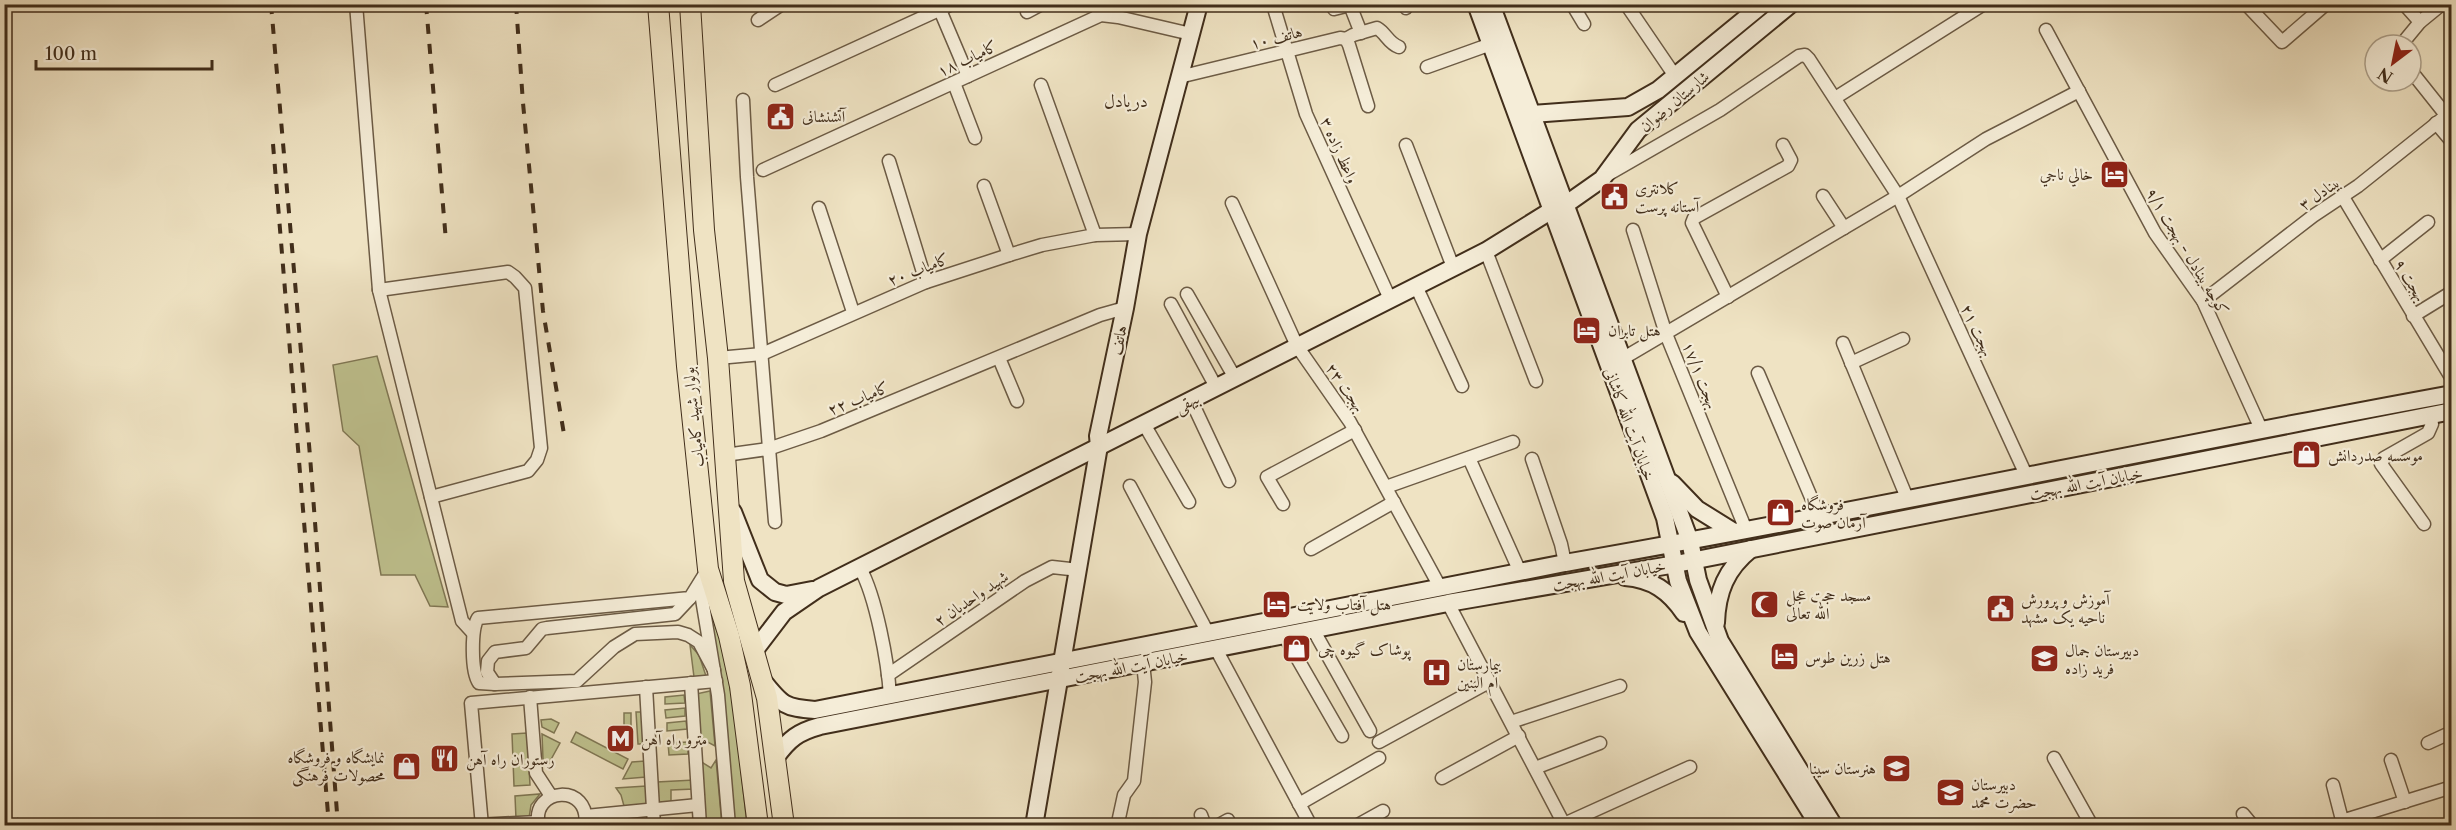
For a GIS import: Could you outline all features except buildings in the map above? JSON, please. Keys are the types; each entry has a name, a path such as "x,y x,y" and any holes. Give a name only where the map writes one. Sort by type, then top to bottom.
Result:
{"main road":[{"name":"بولوار شهید کامیاب","path":"658,4 676,231 708,569 729,636 740,686 758,825"},
{"name":"بولوار شهید کامیاب","path":"690,4 704,230 718,358 734,581 762,680 787,820"},
{"name":"هاتف","path":"1034,825 1100,446 1098,436 1138,234 1199,4"},
{"name":"خیابان آیت الله کاشانی","path":"1476,4 1622,359 1690,541 1698,580 1720,641 1834,825"},
{"name":"خیابان آیت الله کاشانی","path":"1491,4 1532,114 1558,207 1665,518 1678,581 1698,632 1819,825"},
{"name":"شارستان رضوان","path":"1558,207 1602,178 1638,130 1791,4"},
{"name":"شارستان رضوان","path":"1532,114 1628,107 1658,90 1757,6"},
{"name":"بیهقی","path":"819,588 1485,251 1558,207"},
{"path":"676,231 704,230"},
{"name":"خیابان آیت الله بهجت","path":"762,680 777,699 792,708 815,710 1440,587 2027,477 2261,429 2451,394"},
{"name":"خیابان آیت الله بهجت","path":"776,757 785,745 801,732 820,726 1285,637 1448,603 1676,564 2451,411"},
{"path":"1666,478 1697,509 1740,531"},
{"path":"727,497 760,580 775,592 786,594 819,588"},
{"path":"1720,641 1716,624 1717,602 1726,576 1739,559 1751,549"},
{"path":"1600,577 1638,578 1656,584 1670,594 1698,632"},
{"path":"755,650 784,612 819,588"}],"street":[{"path":"356,4 379,290 462,621 473,633"},
{"path":"758,20 782,4"},
{"path":"1027,12 1042,4"},
{"path":"1572,4 1584,24"},
{"path":"1626,4 1674,76"},
{"path":"1835,98 1984,4"},
{"path":"2246,4 2282,42 2326,4"},
{"path":"2404,4 2420,22"},
{"path":"2411,33 2420,22 2442,4"},
{"path":"1334,9 1350,5 1360,33 1377,28 1391,44 1399,47"},
{"path":"775,85 946,7 968,76"},
{"name":"واعظ زاده ۳","path":"1274,8 1306,114 1390,299"},
{"name":"کامیاب ۱۸","path":"764,170 954,83 1097,10 1191,34"},
{"name":"کوچه بینادل - بهجت ۹/۱","path":"2046,30 2156,233 2203,301 2261,429"},
{"name":"هاتف ۱۰","path":"1179,77 1340,38 1346,39 1360,33"},
{"path":"1346,39 1368,106"},
{"path":"1427,67 1491,44"},
{"name":"بهجت ۲۱","path":"1602,178 1720,110 1799,56 1805,56 1898,196 2027,477"},
{"path":"954,83 975,138"},
{"path":"2423,84 2449,113"},
{"path":"1041,85 1095,235"},
{"path":"1622,359 1898,196 1986,139 2079,91"},
{"path":"743,100 747,177 775,522"},
{"name":"بینادل ۳","path":"2203,301 2313,216 2343,197 2449,113"},
{"path":"2436,123 2451,142"},
{"path":"1406,145 1453,267"},
{"path":"1728,297 1692,223 1694,218 1788,166 1791,160 1783,145"},
{"path":"889,161 926,282"},
{"path":"984,186 1009,255"},
{"path":"1823,196 1844,228"},
{"name":"بهجت ۹","path":"2343,197 2451,379"},
{"name":"بهجت ۲۳","path":"1232,203 1297,346 1355,430 1440,587"},
{"path":"819,208 854,312"},
{"path":"2380,260 2428,222"},
{"name":"بهجت ۱۷/۱","path":"1633,230 1666,334 1740,531"},
{"name":"کامیاب ۲۰","path":"718,358 762,354 926,282 1042,245 1095,235 1138,234"},
{"path":"1485,251 1536,381"},
{"path":"379,290 508,272 525,288 541,448 537,460 528,471 431,497"},
{"path":"1416,286 1462,386"},
{"path":"2413,316 2451,292"},
{"path":"1187,294 1235,378"},
{"path":"1171,304 1216,387"},
{"name":"کامیاب ۲۲","path":"724,455 768,449 821,431 1100,315 1125,308"},
{"path":"1851,363 1903,339"},
{"path":"1843,344 1907,498"},
{"path":"999,358 1017,401"},
{"path":"1758,373 1819,516"},
{"path":"1191,400 1229,481"},
{"path":"2424,524 2381,464 2384,458 2428,433 2432,424 2429,414"},
{"path":"1144,424 1189,502"},
{"path":"1283,504 1267,477 1355,430"},
{"path":"1386,487 1513,442"},
{"path":"1468,458 1520,572"},
{"path":"1532,459 1561,544 1565,563"},
{"path":"1130,486 1208,633"},
{"path":"1311,549 1394,502"},
{"name":"شهید واحدیان ۲","path":"888,675 1025,581 1052,567 1079,570"},
{"path":"860,568 868,583 888,675 890,696"},
{"path":"495,684 486,666 495,652 526,648 547,627 675,614 690,598 708,569"},
{"path":"708,569 702,599 715,675 729,825"},
{"path":"690,598 483,616 478,618 473,625 474,674 476,679 483,684 564,684 577,681 624,640 635,634 678,632 699,642 715,675"},
{"path":"1448,603 1564,825 1690,767"},
{"path":"1314,631 1370,730"},
{"path":"1285,637 1342,736"},
{"path":"1216,649 1311,825"},
{"path":"1119,818 1124,795 1134,782 1146,682 1143,663"},
{"path":"698,805 653,809 586,821 584,809 574,798 567,795 551,796 540,807 538,824 480,825 471,703 691,683 715,675"},
{"path":"1379,742 1489,682"},
{"path":"691,683 700,825"},
{"path":"1511,722 1620,686"},
{"path":"646,687 654,825"},
{"path":"530,697 536,773 551,796"},
{"path":"2428,743 2451,732"},
{"path":"1442,778 1519,736"},
{"path":"1535,768 1600,743"},
{"path":"1299,804 1379,758"},
{"path":"2054,758 2092,825"},
{"path":"2391,760 2405,802"},
{"path":"2333,785 2341,816 2345,820 2450,791"},
{"path":"1356,825 1383,811"},
{"path":"2243,814 2253,825"},
{"path":"1217,825 1228,820 1231,825"}],"green space":[{"path":"377,356 448,607 430,606 415,575 381,575 359,446 343,431 333,365"},
{"path":"708,605 723,648 735,715 747,825 735,825"},
{"path":"690,645 699,655 706,676 694,677"},
{"path":"710,691 715,746 698,737 696,694"},
{"path":"684,695 685,703 665,704 665,697"},
{"path":"685,708 685,716 666,718 665,710"},
{"path":"636,712 643,712 644,744 638,744"},
{"path":"624,713 631,713 631,741 624,737"},
{"path":"551,719 559,723 554,733 542,727 541,720"},
{"path":"686,721 687,729 667,731 667,723"},
{"path":"576,732 628,759 623,769 571,742"},
{"path":"527,733 530,785 514,786 512,734"},
{"path":"542,734 560,743 549,763 543,759"},
{"path":"688,742 688,754 669,755 668,743"},
{"path":"716,760 722,825 704,825 700,761 711,768"},
{"path":"645,761 646,777 623,779 632,762"},
{"path":"694,780 694,789 671,790 671,803 658,804 657,782"},
{"path":"646,786 648,805 624,806 616,788"},
{"path":"540,794 531,805 529,818 516,819 515,796"}],"railway":[{"path":"271,4 310,456 338,826"},
{"path":"426,4 446,241"},
{"path":"516,4 543,311 564,434"},
{"path":"273,144 329,826"},
{"path":"4,803 22,826"}],"place":[{"name":"آتشنشانی","path":"781,116"},
{"name":"خالي ناجي","path":"2114,174"},
{"name":"کلانتری آستانه پرست","path":"1614,197"},
{"name":"هتل تابران","path":"1587,330"},
{"name":"موسسه صدردانش","path":"2307,455"},
{"name":"فروشگاه آرمان صوت","path":"1780,513"},
{"name":"هتل آفتاب ولایت","path":"1276,604"},
{"name":"مسجد حجت عجل الله تعالی","path":"1765,604"},
{"name":"آموزش و پرورش ناحیه یک مشهد","path":"2000,608"},
{"name":"پوشاک گیوه چی","path":"1297,649"},
{"name":"هتل زرین طوس","path":"1784,657"},
{"name":"دبیرستان جمال فرید زاده","path":"2044,659"},
{"name":"بیمارستان ام البنین","path":"1436,673"},
{"name":"مترو راه آهن","path":"620,739"},
{"name":"رستوران راه آهن","path":"445,759"},
{"name":"نمایشگاه و فروشگاه محصولات فرهنگی","path":"406,766"},
{"name":"هنرستان سینا","path":"1897,768"},
{"name":"دبیرستان حضرت محمد","path":"1950,793"}],"district":[{"name":"دریادل","path":"1126,101"}]}
